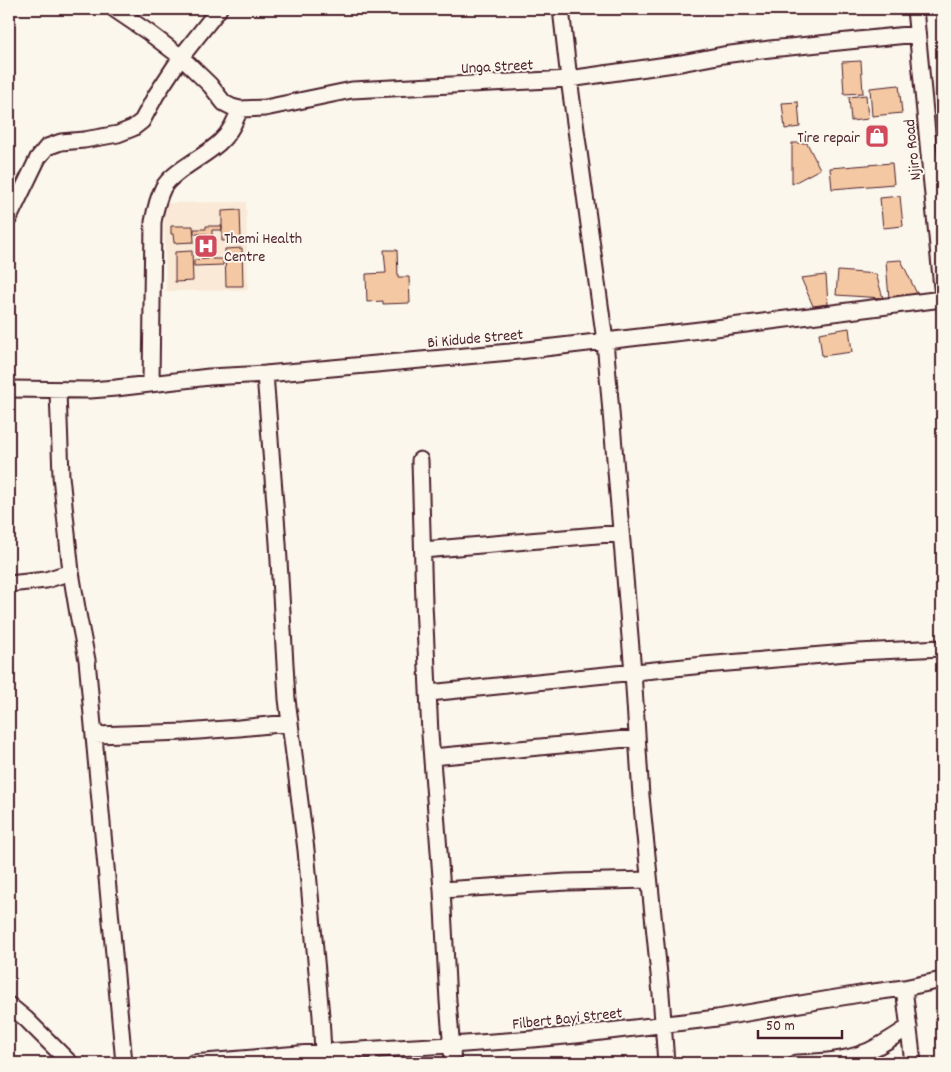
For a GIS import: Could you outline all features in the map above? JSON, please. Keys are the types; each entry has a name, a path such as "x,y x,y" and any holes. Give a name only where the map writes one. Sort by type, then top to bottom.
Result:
{"street":[{"path":"114,9 180,57 210,85 224,103 240,109 231,129 220,142 174,176 164,187 156,207 153,222 151,384"},
{"path":"9,218 38,158 47,147 61,142 118,134 133,128 142,121 180,57 219,9"},
{"path":"561,9 605,341 633,672 641,796 664,1024 666,1063"},
{"name":"Njiro Road","path":"915,9 942,288"},
{"name":"Unga Street","path":"240,109 265,108 352,90 569,79 770,48 918,34"},
{"name":"Bi Kidude Street","path":"9,389 90,390 209,377 265,374 510,352 942,299"},
{"path":"265,374 289,723 306,850 323,1052"},
{"path":"58,390 61,476 71,572 87,660 124,1063"},
{"path":"420,460 428,693 453,1063"},
{"path":"423,550 621,533"},
{"path":"9,584 46,580 71,572"},
{"path":"428,693 858,652 942,648"},
{"path":"94,735 185,732 289,723"},
{"path":"432,757 637,738"},
{"path":"442,890 567,882 649,880"},
{"name":"Filbert Bayi Street","path":"193,1063 323,1052 533,1040 717,1018 904,988 942,980"},
{"path":"904,988 913,1063"},
{"path":"9,1005 26,1019 70,1063"},
{"path":"796,1063 823,1061 865,1052 888,1041 910,1027"}],"shaded area":[{"name":"Themi Health Centre","path":"246,202 248,290 166,291 164,203"}],"building":[{"path":"861,61 863,93 844,94 842,62"},
{"path":"899,85 902,113 872,116 870,88"},
{"path":"866,95 868,119 851,121 849,97"},
{"path":"798,102 800,127 785,129 782,103"},
{"path":"792,143 807,143 820,169 792,184"},
{"path":"892,163 894,184 832,189 830,168"},
{"path":"900,196 903,226 883,228 880,198"},
{"path":"240,210 241,240 222,241 222,211"},
{"path":"171,226 193,226 194,242 174,243"},
{"path":"206,226 222,226 222,230 212,230 212,259 223,259 223,265 194,266 194,260 207,259 207,234 194,234 194,229 206,229"},
{"path":"242,248 243,286 226,286 225,249"},
{"path":"384,250 397,250 398,277 409,277 410,303 383,304 383,301 367,302 366,274 386,273"},
{"path":"192,251 193,281 175,282 175,252"},
{"path":"901,260 918,296 889,299 886,261"},
{"path":"838,271 876,274 883,298 836,295"},
{"path":"826,275 828,304 813,306 801,278"},
{"path":"849,328 852,352 822,356 819,333"}],"place":[{"name":"Tire repair","path":"877,136"},
{"name":"Themi Health Centre","path":"206,246"}]}
